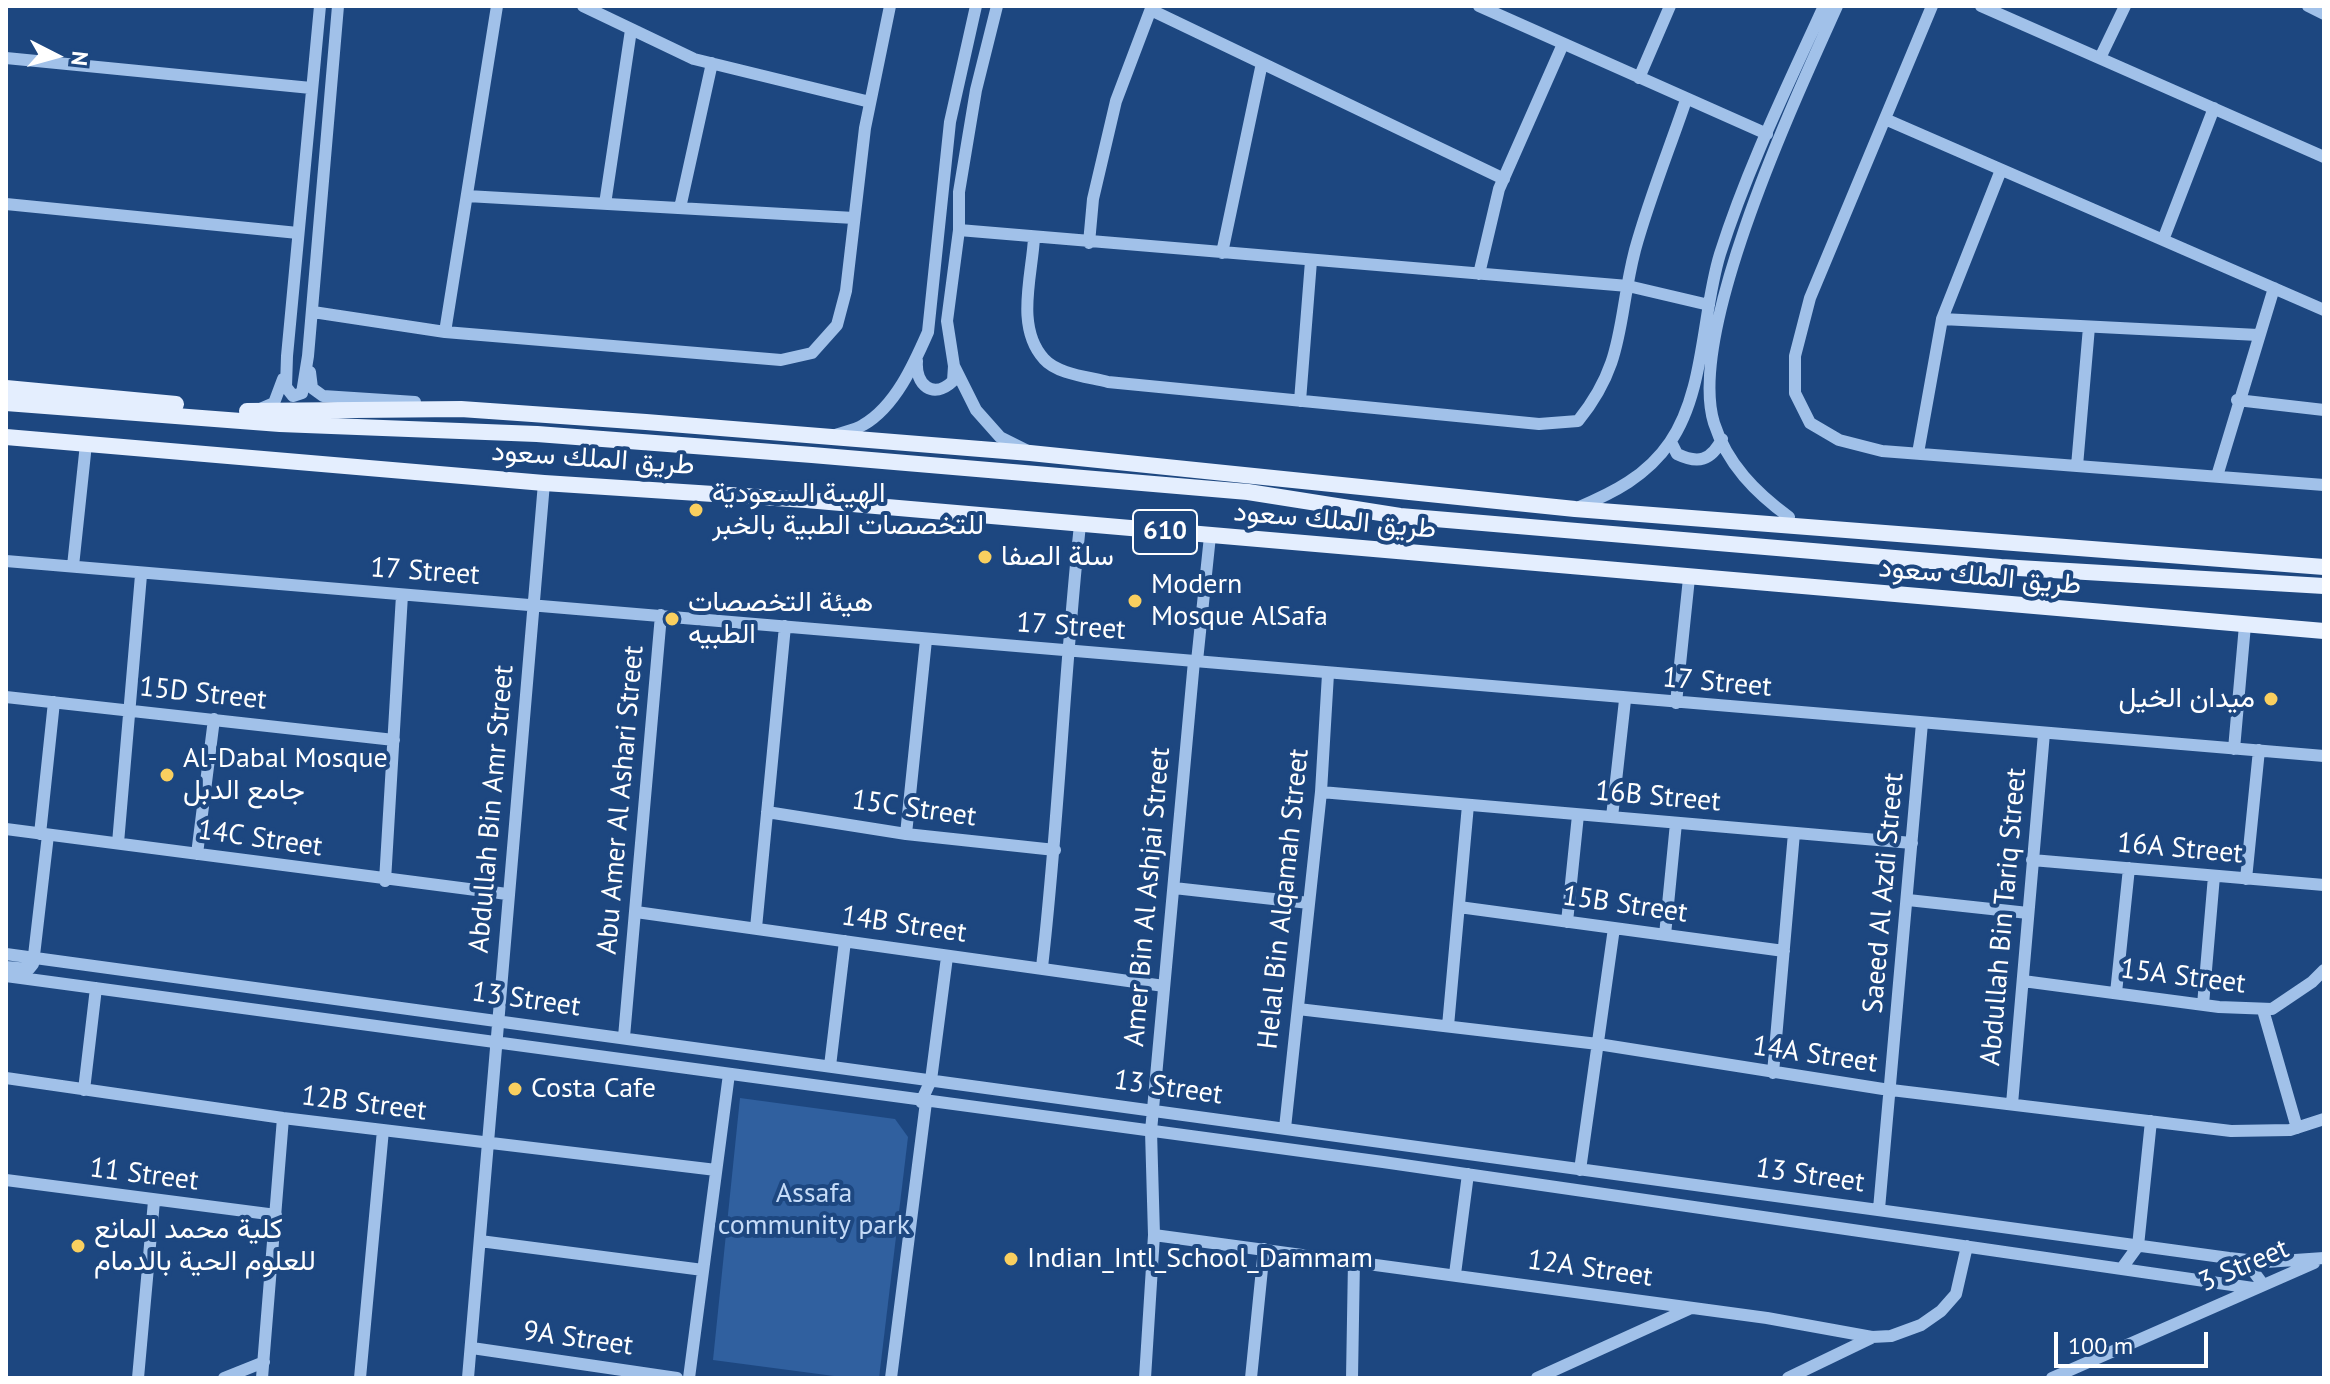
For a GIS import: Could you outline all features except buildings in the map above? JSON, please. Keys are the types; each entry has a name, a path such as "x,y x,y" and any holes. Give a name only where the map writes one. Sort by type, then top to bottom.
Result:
{"main road":[{"path":"6,388 252,411 461,409 831,437 1030,453 1575,509 2324,567"},
{"path":"6,401 151,407 159,403"},
{"name":"طريق الملك سعود","path":"6,401 280,424 537,434 827,456 1248,492 1432,519 2001,567 2324,586"},
{"name":"طريق الملك سعود","path":"6,437 544,483 806,500 2324,631"}],"street":[{"path":"320,6 287,356 286,387 293,396 302,393 308,356 339,8"},
{"path":"445,332 497,6"},
{"path":"583,6 631,30 712,63 870,102"},
{"path":"313,312 445,332 781,360 812,353 837,325 846,291 870,102 890,6"},
{"path":"831,437 864,425 890,401 917,358 928,332 950,122 976,6"},
{"path":"917,358 916,376 923,387 935,391 945,389 953,381 954,366 947,321 959,230 959,192 974,105 997,6"},
{"path":"1479,6 1767,134"},
{"path":"1639,78 1670,6"},
{"path":"1575,509 1642,474 1671,442 1686,408 1720,256 1767,134 1824,6"},
{"path":"1789,517 1753,491 1722,439 1714,422 1710,369 1740,238 1837,6"},
{"path":"1932,6 1810,298 1795,356 1795,393 1810,423 1839,440 1882,451 2324,485"},
{"path":"1981,6 2324,157"},
{"path":"2100,58 2125,6"},
{"path":"2308,6 2324,14"},
{"path":"1089,243 1093,199 1116,101 1151,8 1504,179"},
{"path":"605,204 631,30"},
{"path":"1479,274 1504,179 1563,44"},
{"path":"6,58 311,88"},
{"path":"680,208 712,63"},
{"path":"1222,253 1262,63"},
{"path":"1034,238 1026,313 1034,341 1045,361 1108,382 1539,424 1578,421 1595,400 1612,368 1628,286 1652,195 1686,100"},
{"path":"2163,240 2214,108"},
{"path":"1885,119 2324,310"},
{"path":"1918,453 1942,319 2001,170"},
{"path":"467,196 854,218"},
{"path":"6,204 298,233"},
{"path":"959,230 1628,286 1709,305"},
{"path":"1300,401 1311,261"},
{"path":"2217,476 2237,400 2274,288"},
{"path":"1942,319 2258,335"},
{"path":"2077,466 2089,327"},
{"path":"252,411 274,403 281,392 287,356"},
{"path":"308,356 312,388 323,396 461,409"},
{"path":"954,366 976,410 1000,437 1030,453"},
{"path":"2237,400 2324,410"},
{"path":"1671,442 1677,454 1691,461 1712,456 1722,439"},
{"path":"73,566 86,444"},
{"name":"Abdullah Bin Amr Street","path":"468,1378 544,483"},
{"path":"1042,967 1055,850 1066,651 1080,525"},
{"name":"Amer Bin Al Ashjai Street","path":"1145,1378 1154,1235 1152,1110 1210,536"},
{"name":"17 Street","path":"6,561 141,575 536,604 1625,700 2324,756"},
{"path":"118,843 141,575"},
{"path":"1676,703 1689,578"},
{"path":"385,881 402,595"},
{"name":"Abu Amer Al Ashari Street","path":"624,1037 661,615"},
{"path":"2234,749 2245,625"},
{"path":"756,928 785,626"},
{"path":"906,834 926,640"},
{"name":"Helal Bin Alqamah Street","path":"1285,1128 1321,792 1328,674"},
{"name":"15D Street","path":"6,697 394,740"},
{"path":"1612,817 1625,700"},
{"path":"6,967 29,969 33,958 54,702"},
{"path":"197,854 214,719"},
{"name":"Saeed Al Azdi Street","path":"1879,1209 1892,1090 1922,723"},
{"name":"Abdullah Bin Tariq Street","path":"2012,1104 2044,733"},
{"path":"2246,879 2259,750"},
{"name":"16B Street","path":"1321,792 1912,843"},
{"path":"1448,1026 1468,805"},
{"name":"15C Street","path":"767,812 906,834 1055,850"},
{"path":"1567,922 1578,815"},
{"path":"1665,935 1676,823"},
{"name":"14C Street","path":"6,829 385,881 507,894"},
{"path":"1773,1073 1794,833"},
{"name":"16A Street","path":"2032,860 2324,885"},
{"path":"2116,993 2129,868"},
{"path":"2203,1005 2214,876"},
{"path":"1174,888 1309,903"},
{"path":"1908,900 2028,913"},
{"name":"15B Street","path":"1459,907 1784,951"},
{"name":"14B Street","path":"636,912 1164,986"},
{"path":"1580,1170 1614,928"},
{"path":"830,1066 845,941"},
{"name":"13 Street","path":"6,954 2138,1246 2245,1260 2324,1258"},
{"path":"891,1378 923,1102 931,1080 947,957"},
{"name":"15A Street","path":"2023,981 2263,1010 2272,1009 2290,999 2324,970"},
{"name":"13 Street","path":"6,976 1468,1174 2258,1286"},
{"path":"84,1090 96,988"},
{"name":"14A Street","path":"1298,1009 1598,1044 1892,1090 2151,1121 2264,1133 2297,1128 2324,1119"},
{"path":"2263,1010 2297,1128"},
{"path":"689,1378 729,1074"},
{"name":"12B Street","path":"6,1078 283,1118 716,1170"},
{"path":"262,1378 283,1118"},
{"path":"2122,1268 2138,1246 2151,1121"},
{"path":"360,1378 383,1130"},
{"path":"1455,1274 1468,1174"},
{"name":"11 Street","path":"6,1180 276,1215"},
{"path":"138,1378 154,1201"},
{"name":"12A Street","path":"1154,1235 1692,1307 1872,1337 1891,1336 1921,1325 1941,1311 1956,1294 1967,1246"},
{"path":"480,1241 703,1270"},
{"path":"1251,1378 1264,1249"},
{"name":"3 Street","path":"2052,1378 2324,1258"},
{"path":"1352,1378 1354,1260"},
{"path":"2245,1260 2258,1286"},
{"path":"1537,1378 1692,1307"},
{"path":"1788,1378 1872,1337"},
{"name":"9A Street","path":"472,1348 677,1378"},
{"path":"224,1378 264,1362"},
{"path":"575,1378 576,1362"}],"green space":[{"name":"Assafa community park","path":"740,1098 895,1119 908,1137 879,1378 849,1378 713,1360"}],"place":[{"name":"الهيىة السعودية للتخصصات الطبية بالخبر","path":"696,510"},
{"name":"سلة الصفا","path":"985,557"},
{"name":"Modern Mosque AlSafa","path":"1135,601"},
{"name":"هيئة التخصصات الطبيه","path":"672,619"},
{"name":"ميدان الخيل","path":"2271,699"},
{"name":"Al-Dabal Mosque جامع الدبل","path":"167,775"},
{"name":"Costa Cafe","path":"515,1089"},
{"name":"كلية محمد المانع للعلوم الحية بالدمام","path":"78,1246"},
{"name":"Indian_Intl_School_Dammam","path":"1011,1259"}]}
